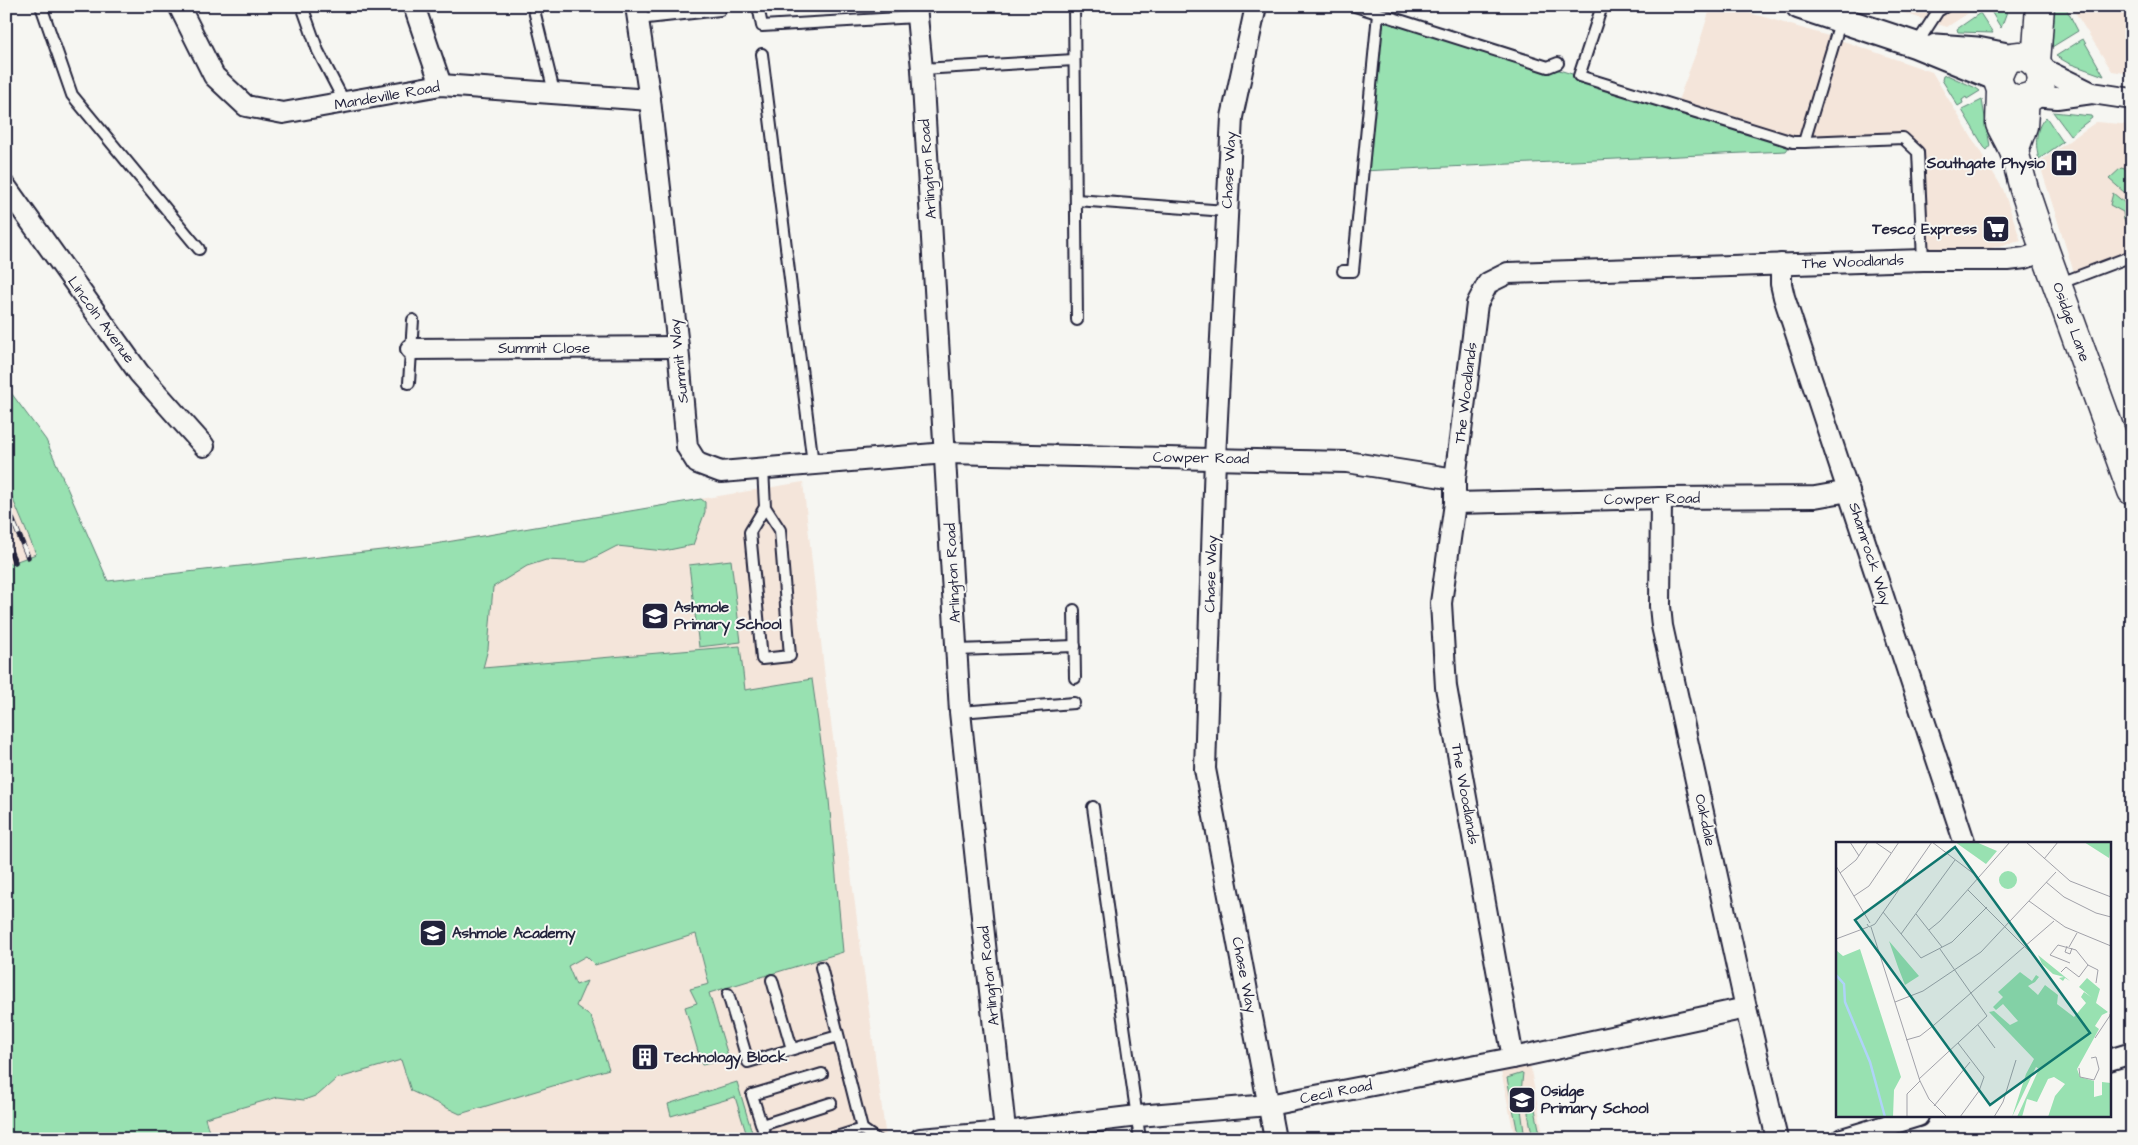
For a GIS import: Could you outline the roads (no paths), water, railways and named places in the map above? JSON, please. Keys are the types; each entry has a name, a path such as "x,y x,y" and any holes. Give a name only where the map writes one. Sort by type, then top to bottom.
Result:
{"main road":[{"path":"2020,76 2018,35 2029,6"},
{"path":"2020,76 2040,6"},
{"name":"Osidge Lane","path":"2020,76 2023,126 2014,152 2024,189 2045,251 2132,491"}],"street":[{"name":"Mandeville Road","path":"179,6 214,76 246,106 283,114 346,104 441,85 650,100"},
{"path":"414,6 441,85"},
{"name":"Chase Way","path":"1256,6 1232,117 1215,458 1205,770 1275,1139"},
{"path":"1800,6 1843,13 1916,45 2020,76 2092,93 2132,99"},
{"name":"Summit Way","path":"637,12 650,100 678,347 687,447 697,463 721,472 946,453"},
{"name":"Arlington Road","path":"916,12 922,68 958,650 960,712 1006,1135"},
{"path":"2020,76 2058,98 2092,93"},
{"name":"Lincoln Avenue","path":"6,187 139,373 204,446"},
{"name":"The Woodlands","path":"1513,1058 1446,687 1441,603 1455,503 1455,479 1477,304 1488,283 1508,273 1923,260 2008,260 2025,258 2045,251"},
{"name":"Shamrock Way","path":"1781,264 1781,284 1784,297 1964,842"},
{"name":"Summit Close","path":"411,349 678,347"},
{"name":"Cowper Road","path":"946,453 1347,462 1455,479"},
{"name":"Cowper Road","path":"1455,503 1661,498 1815,497 1849,491"},
{"name":"Oakdale","path":"1661,498 1660,606 1662,626 1746,1008 1777,1139"},
{"name":"Cecil Road","path":"920,1139 1006,1135 1138,1116 1269,1105 1513,1058 1746,1008"},
{"path":"2110,1060 2132,1054"},
{"path":"1842,1139 1911,1118"}],"lane":[{"path":"41,6 72,95 199,249"},
{"path":"302,6 318,51 346,104"},
{"path":"533,6 554,92"},
{"path":"758,6 762,26 916,12"},
{"path":"1074,6 1077,320"},
{"path":"1355,6 1548,66 1558,63"},
{"path":"1602,6 1579,76 1793,142 1903,138 1918,152 1923,260"},
{"path":"1916,45 1938,11 1946,6"},
{"path":"637,12 720,10"},
{"path":"1804,142 1843,13"},
{"path":"1343,271 1353,271 1378,14"},
{"path":"762,54 813,464"},
{"path":"922,68 1074,60"},
{"path":"1076,200 1226,211"},
{"path":"2058,284 2132,256"},
{"path":"409,383 413,320"},
{"path":"762,468 765,507 780,530 790,656 762,659 750,532 765,507"},
{"path":"1074,610 1075,678"},
{"path":"958,650 1075,646"},
{"path":"960,712 1074,704"},
{"path":"1092,807 1140,1139"},
{"path":"821,967 862,1129 872,1138"},
{"path":"772,980 792,1050"},
{"path":"728,994 748,1062 838,1036"},
{"path":"766,1139 752,1095 822,1074"},
{"path":"762,1125 831,1104"},
{"path":"830,1139 862,1129"}],"railway":[{"path":"6,504 28,557"},
{"path":"6,542 15,562"}],"place":[{"name":"Southgate Physio","path":"2064,163"},
{"name":"Tesco Express","path":"1996,229"},
{"name":"Ashmole Primary School","path":"655,616"},
{"name":"Ashmole Academy","path":"433,933"},
{"name":"Technology Block","path":"645,1057"},
{"name":"Osidge Primary School","path":"1522,1100"}]}
